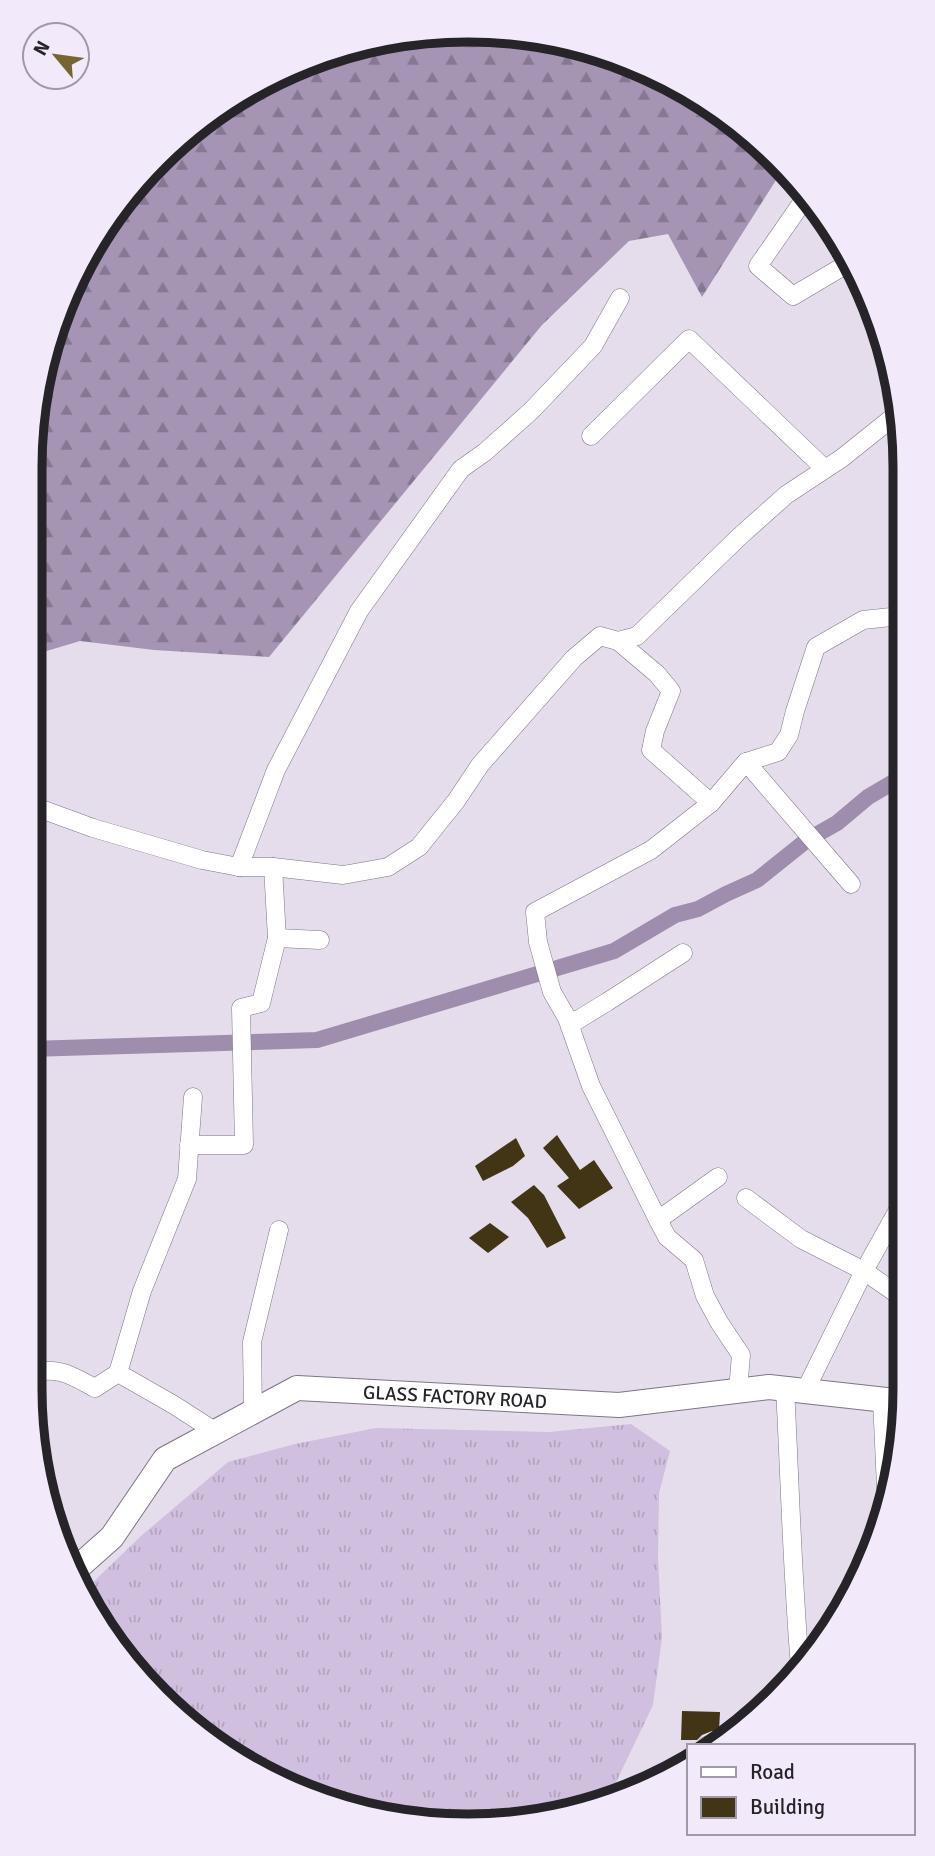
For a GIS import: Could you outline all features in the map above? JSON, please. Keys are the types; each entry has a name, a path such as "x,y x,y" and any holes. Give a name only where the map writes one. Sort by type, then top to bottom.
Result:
{"main road":[{"name":"GLASS FACTORY ROAD","path":"81,1565 112,1537 165,1459 297,1388 619,1405 769,1387 893,1401"}],"street":[{"path":"801,204 758,266 793,296 842,267"},
{"path":"239,867 276,770 359,611 461,469 485,452 531,411 593,346 620,298"},
{"path":"591,436 689,339 825,469"},
{"path":"618,642 637,636 776,503 842,458 890,420"},
{"path":"738,1390 741,1355 705,1296 694,1260 667,1237 591,1086 568,1018 552,992 538,942 535,912 651,850 711,803 746,762 778,752 789,735 816,648 863,620 893,615"},
{"path":"42,809 93,828 202,860 239,867 273,867 343,875 388,867 419,847 456,801 480,765 574,658 600,636 618,642 657,674 671,691 655,731 651,750 711,803"},
{"path":"746,762 851,884"},
{"path":"190,1145 244,1145 241,1008 261,1003 277,939 273,867"},
{"path":"277,939 320,940"},
{"path":"568,1018 576,1021 683,953"},
{"path":"42,1370 66,1373 95,1388 118,1373 142,1291 187,1179 193,1097"},
{"path":"658,1220 718,1177"},
{"path":"746,1198 801,1239 864,1271 893,1291"},
{"path":"799,1655 793,1587 795,1390 893,1219"},
{"path":"253,1411 252,1342 279,1230"},
{"path":"118,1373 216,1432"}],"green space":[{"path":"440,43 523,46 578,56 656,86 727,130 778,177 702,297 668,234 629,241 542,325 269,657 154,650 80,641 42,652 43,440 56,357 86,279 130,208 187,148 231,114 305,74 357,56"},
{"path":"631,1424 670,1451 659,1493 658,1558 662,1638 653,1705 613,1788 578,1800 495,1813 440,1813 357,1800 305,1782 231,1742 187,1708 130,1648 90,1585 141,1536 228,1462 295,1444 376,1428 549,1432"}],"building":[{"path":"557,1135 580,1170 594,1160 613,1188 579,1209 557,1186 569,1178 543,1148"},
{"path":"516,1138 525,1156 513,1166 483,1181 475,1166"},
{"path":"534,1185 544,1195 566,1238 547,1248 528,1218 511,1202"},
{"path":"490,1223 509,1237 488,1253 469,1238"},
{"path":"682,1711 720,1712 719,1731 702,1735 697,1740 681,1740"}],"waterway":[{"path":"42,1049 317,1040 614,951 675,915 698,909 757,880 807,840 837,823 868,797 893,782"}]}
